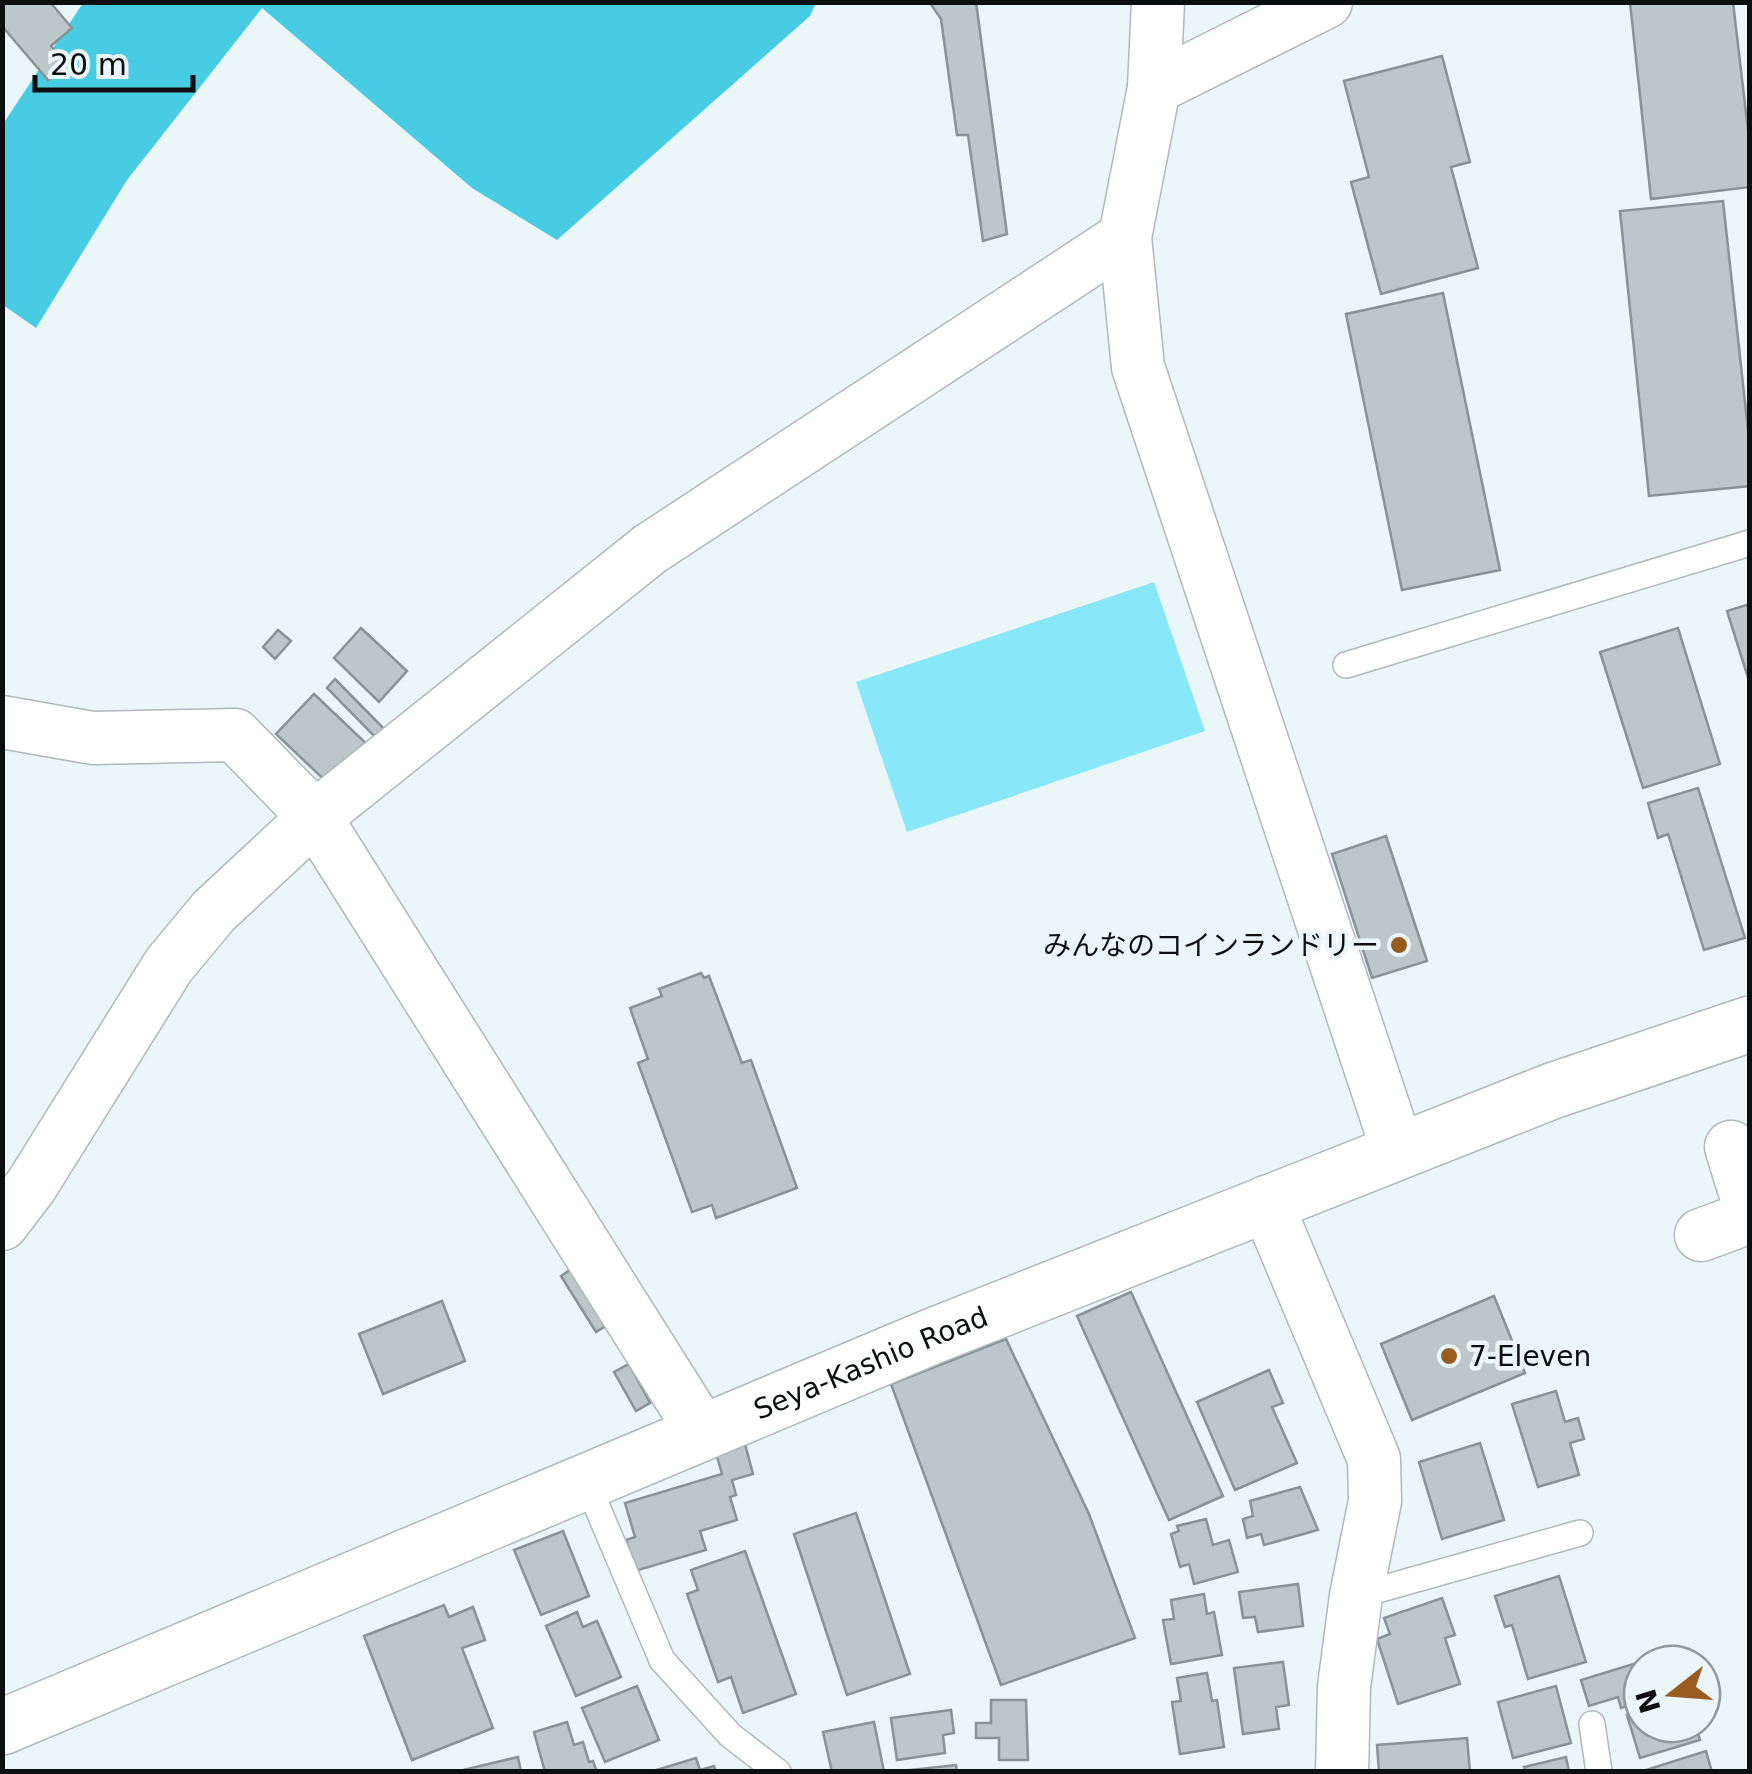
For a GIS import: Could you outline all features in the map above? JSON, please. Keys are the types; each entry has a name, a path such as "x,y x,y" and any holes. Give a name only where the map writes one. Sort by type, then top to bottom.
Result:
{"main road":[{"name":"Seya-Kashio Road","path":"2,1727 932,1336 1552,1091 1750,1024"}],"street":[{"path":"1158,2 1154,88 1124,237 1138,367 1398,1152"},
{"path":"1154,88 1326,2"},
{"path":"2,1224 32,1186 169,966 214,911 315,817 650,550 1124,237"},
{"path":"2,722 93,738 235,735 315,817 704,1433"},
{"path":"1731,1146 1750,1208"},
{"path":"1266,1202 1374,1459 1374,1501 1344,1687 1342,1772"},
{"path":"1701,1235 1750,1217"}],"lane":[{"path":"1346,665 1750,542"},
{"path":"588,1482 662,1660 730,1736 778,1772"},
{"path":"1356,1596 1580,1533"},
{"path":"1592,1724 1599,1772"}],"shaded area":[{"path":"83,3 816,3 810,16 557,240 472,188 262,8 127,180 36,328 3,305 3,124"},
{"path":"1154,582 1205,731 907,832 856,682"}],"building":[{"path":"2,2 50,2 72,28 51,46 67,65 48,80 2,26"},
{"path":"976,2 1007,234 983,241 968,135 957,135 941,19 930,3"},
{"path":"1630,2 1733,2 1750,147 1750,187 1651,199"},
{"path":"1442,56 1470,162 1451,167 1478,268 1381,294 1351,182 1369,177 1344,81"},
{"path":"1723,201 1750,448 1750,486 1649,496 1620,211"},
{"path":"1443,293 1500,570 1402,590 1346,314"},
{"path":"1750,604 1750,684 1727,611"},
{"path":"361,628 407,671 379,702 334,658"},
{"path":"1678,628 1720,764 1643,788 1600,652"},
{"path":"278,630 291,641 275,659 263,647"},
{"path":"335,679 394,739 385,747 327,688"},
{"path":"314,694 372,749 334,789 276,734"},
{"path":"1698,788 1745,938 1704,950 1668,834 1658,838 1648,803"},
{"path":"1386,836 1427,961 1372,978 1332,854"},
{"path":"701,973 704,978 709,976 742,1063 751,1060 797,1188 716,1218 712,1205 692,1212 638,1063 648,1059 630,1008 662,996 659,989"},
{"path":"576,1266 612,1322 596,1332 561,1276"},
{"path":"1131,1292 1223,1496 1169,1520 1077,1316"},
{"path":"1494,1296 1525,1373 1412,1420 1381,1344"},
{"path":"442,1301 465,1361 383,1394 359,1334"},
{"path":"1006,1339 1089,1514 1135,1638 1001,1685 891,1384"},
{"path":"629,1364 650,1403 636,1411 614,1372"},
{"path":"1269,1370 1283,1403 1272,1407 1297,1463 1235,1490 1197,1402"},
{"path":"1556,1391 1565,1422 1578,1418 1584,1439 1570,1443 1579,1475 1538,1487 1512,1404"},
{"path":"1480,1443 1504,1520 1442,1539 1419,1462"},
{"path":"745,1444 753,1474 732,1480 736,1495 730,1497 737,1520 700,1531 706,1550 635,1571 626,1540 635,1537 625,1503 722,1474 716,1453"},
{"path":"1300,1487 1318,1530 1264,1545 1261,1534 1247,1538 1243,1519 1253,1516 1250,1501"},
{"path":"856,1513 910,1674 847,1695 794,1534"},
{"path":"1206,1519 1213,1545 1229,1540 1238,1572 1194,1584 1189,1564 1180,1567 1171,1534 1179,1531 1177,1526"},
{"path":"563,1531 589,1596 541,1615 514,1550"},
{"path":"745,1551 796,1694 743,1713 731,1677 718,1682 687,1594 698,1590 691,1570"},
{"path":"1559,1576 1586,1662 1528,1679 1512,1625 1505,1627 1495,1596"},
{"path":"1298,1584 1303,1626 1258,1632 1255,1617 1243,1618 1239,1592"},
{"path":"1204,1594 1207,1614 1214,1612 1222,1655 1171,1664 1163,1620 1174,1619 1171,1600"},
{"path":"1442,1598 1455,1635 1445,1638 1460,1684 1398,1704 1377,1639 1390,1634 1384,1618"},
{"path":"444,1605 449,1617 473,1607 485,1640 462,1648 493,1728 412,1760 364,1636"},
{"path":"577,1612 583,1627 597,1621 621,1677 576,1696 546,1626"},
{"path":"1283,1662 1289,1705 1276,1707 1279,1729 1243,1734 1234,1668"},
{"path":"1622,1667 1622,1708 1618,1697 1589,1706 1581,1680"},
{"path":"1207,1673 1212,1701 1217,1700 1224,1747 1180,1754 1172,1702 1181,1701 1177,1678"},
{"path":"637,1686 659,1740 605,1762 582,1708"},
{"path":"1556,1686 1571,1743 1513,1758 1498,1702"},
{"path":"991,1700 1026,1700 1028,1760 999,1760 999,1738 976,1738 976,1723 991,1723"},
{"path":"951,1710 954,1733 943,1735 945,1753 897,1760 891,1718"},
{"path":"567,1722 574,1745 583,1742 589,1762 593,1761 597,1772 545,1772 534,1732"},
{"path":"874,1722 884,1772 832,1772 823,1732"},
{"path":"1467,1738 1470,1772 1379,1772 1377,1745"},
{"path":"1636,1744 1687,1744 1640,1758"},
{"path":"1706,1751 1712,1772 1646,1770"},
{"path":"518,1757 521,1772 459,1772 459,1771"},
{"path":"1566,1757 1569,1772 1526,1772 1524,1767"},
{"path":"696,1758 700,1770 714,1766 716,1772 650,1772"},
{"path":"956,1765 957,1772 900,1772 900,1771"}],"place":[{"name":"みんなのコインランドリー","path":"1399,945"},
{"name":"7-Eleven","path":"1449,1356"}]}
